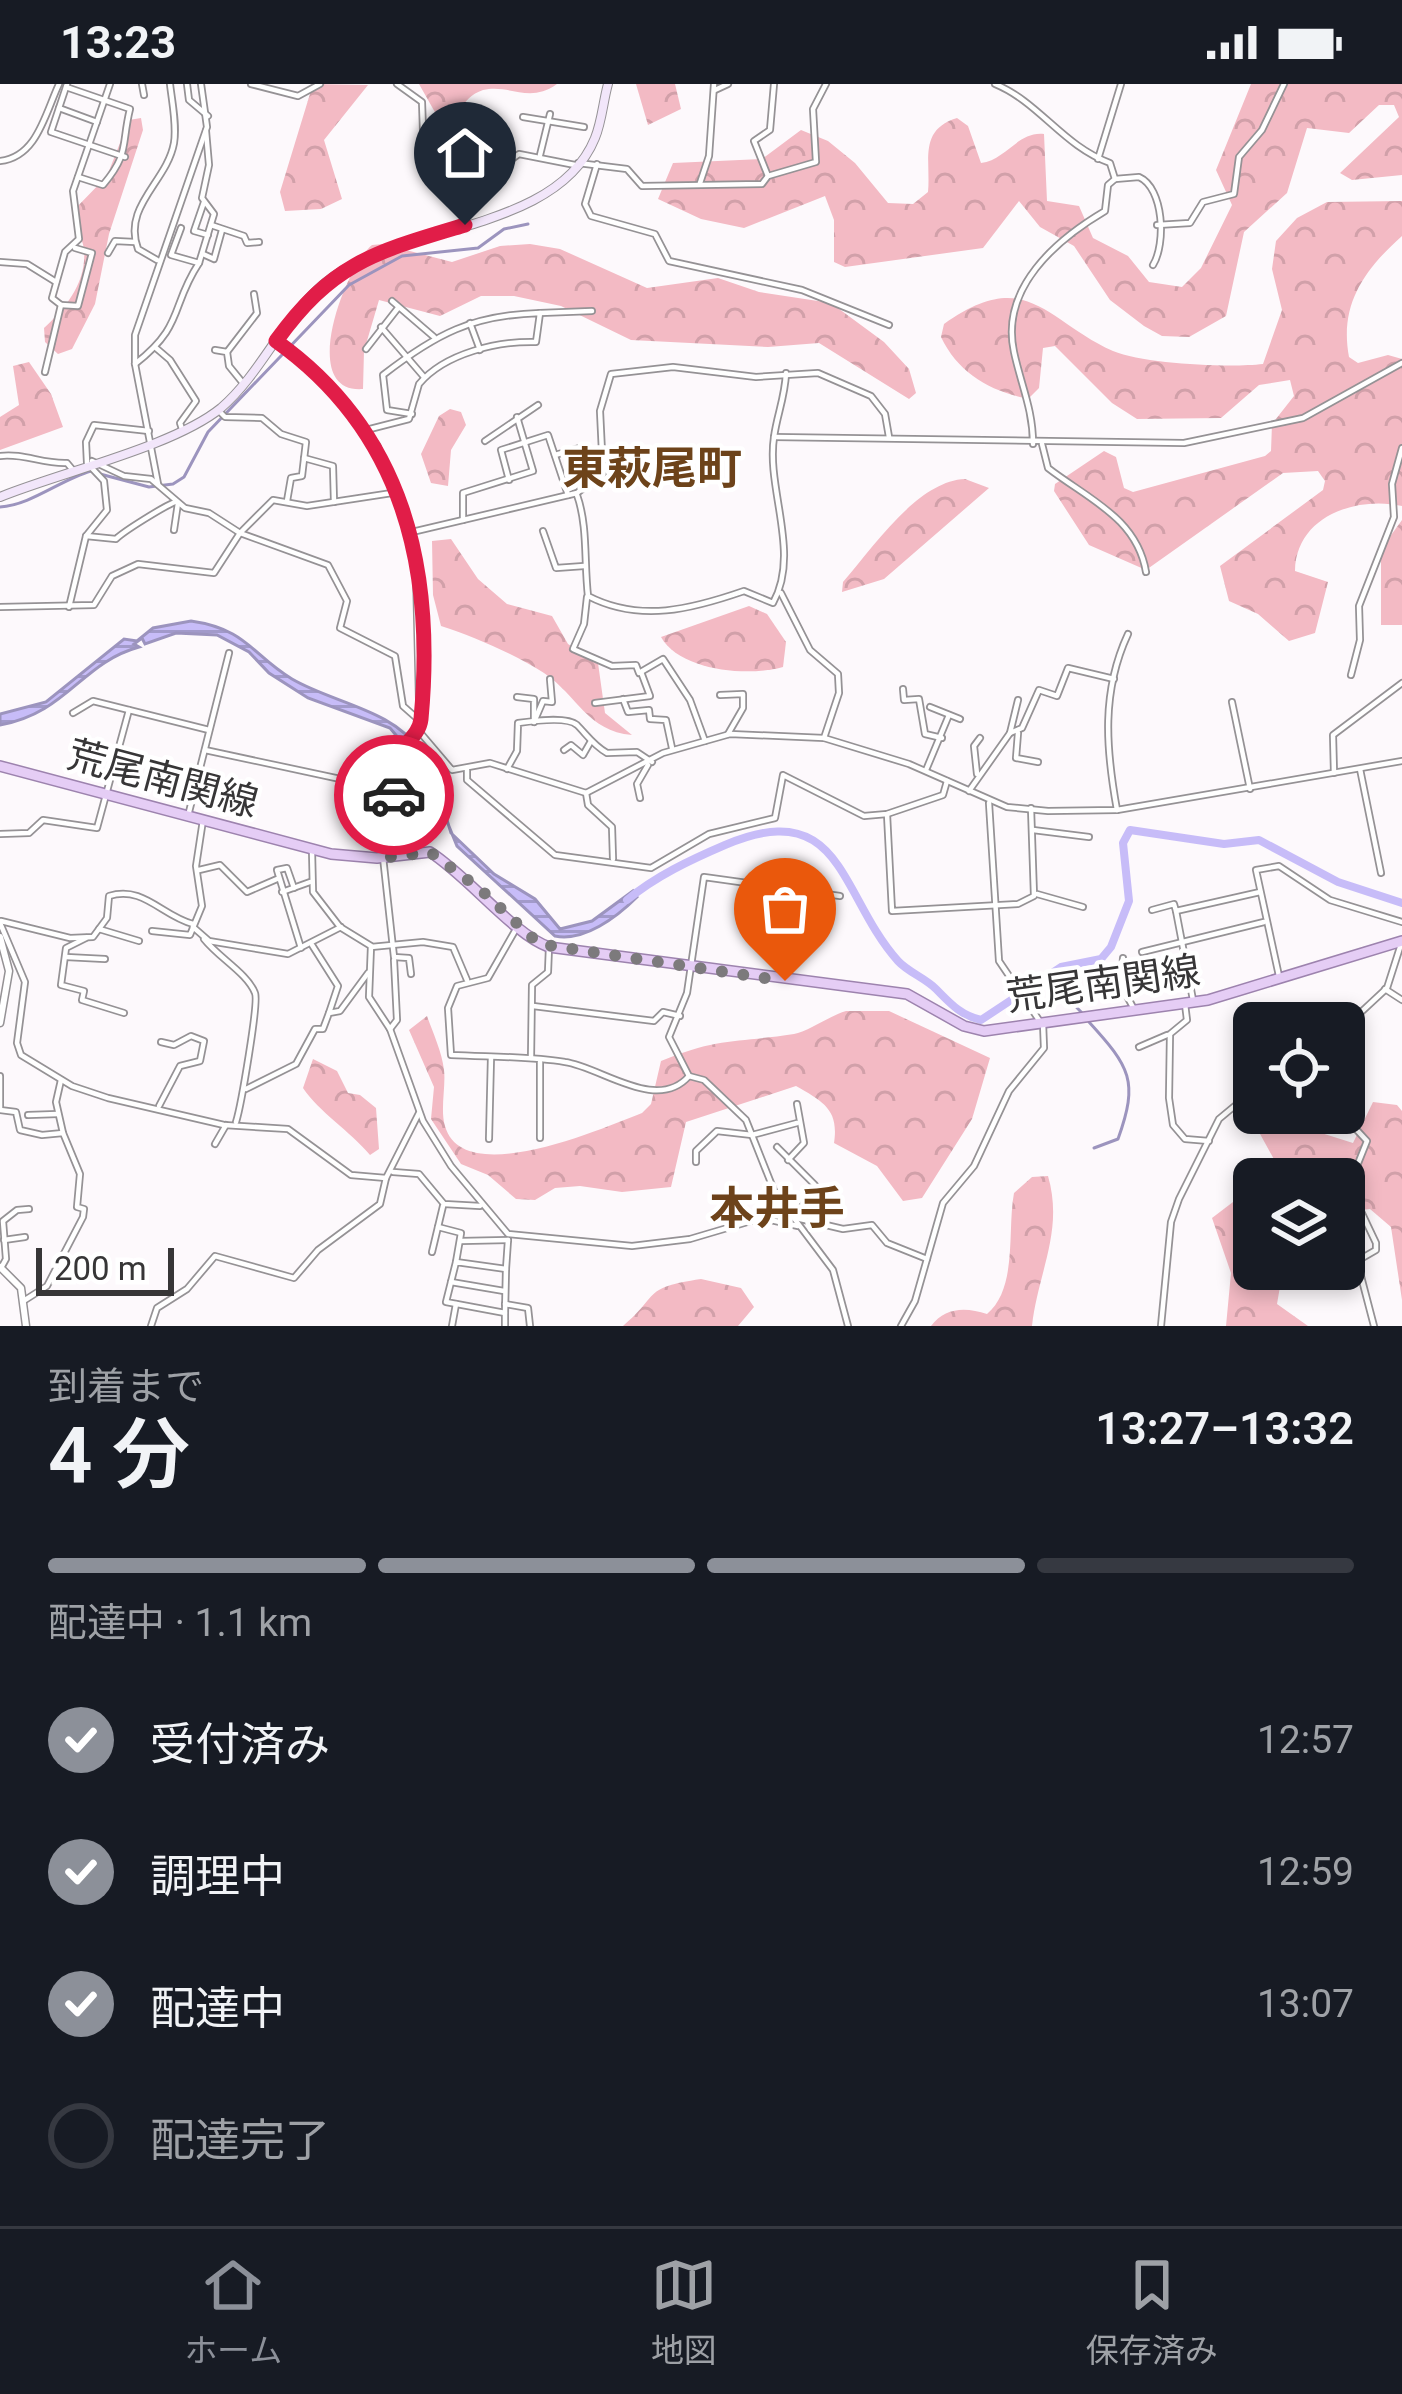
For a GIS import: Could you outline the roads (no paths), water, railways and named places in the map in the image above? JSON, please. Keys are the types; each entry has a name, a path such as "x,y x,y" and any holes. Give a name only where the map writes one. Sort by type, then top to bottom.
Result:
{"main road":[{"path":"0,497 152,436 182,430 218,410 309,297 338,273 406,243 519,207 552,189 595,139 608,84"},
{"name":"荒尾南関線","path":"0,766 312,849 386,857 430,852 480,889 518,927 549,947 907,994 972,1029 1190,1003 1280,982 1402,941"}],"street":[{"path":"74,247 92,253 78,306 61,305 52,298 56,281 65,252 79,239 73,190 110,84"},
{"path":"142,84 144,95"},
{"path":"135,242 137,213 173,146 170,84"},
{"path":"187,84 189,100 208,116"},
{"path":"158,484 135,364 137,323 206,130 201,84"},
{"path":"251,84 298,96 320,84"},
{"path":"397,84 422,102 424,158 435,170 482,165 498,169 519,154 541,155 627,170 642,186 762,184 768,176 815,162 813,109 826,84"},
{"path":"700,183 709,156 714,87 728,84"},
{"path":"768,176 754,141 770,130 774,84"},
{"path":"994,84 1021,96 1061,136 1110,163 1115,179"},
{"path":"1098,159 1121,84"},
{"path":"1157,225 1190,223 1203,202 1234,194 1239,157 1262,130 1284,84"},
{"path":"64,85 130,109 125,157 103,185 78,177"},
{"path":"64,85 51,132 125,157"},
{"path":"0,161 17,158 29,147 64,85"},
{"path":"59,108 97,122"},
{"path":"523,117 584,127"},
{"path":"541,155 549,118"},
{"path":"206,130 209,165 194,231 208,235"},
{"path":"598,164 585,204 591,216 610,226 655,234 669,261 802,290 890,325"},
{"path":"1146,572 1137,537 1114,514 1051,471 1038,444 1032,403 1012,346 1018,296 1060,243 1105,211 1108,185 1115,179 1148,181 1157,204 1160,254 1153,265"},
{"path":"135,364 176,322 180,293 199,263 214,214 204,202"},
{"path":"211,225 244,236 247,243 259,242"},
{"path":"181,228 171,255 199,263"},
{"path":"202,254 214,259 222,230"},
{"path":"108,253 115,241 135,242 157,260"},
{"path":"0,262 27,265 56,281"},
{"path":"244,383 229,367 227,352 257,313 254,294"},
{"path":"392,301 434,337"},
{"path":"46,372 61,305"},
{"path":"367,349 398,308"},
{"path":"412,414 387,410 383,375 434,337 490,314 592,310"},
{"path":"365,430 396,427 412,414 424,377 499,343 536,342 540,313"},
{"path":"470,323 480,350"},
{"path":"381,327 409,354 424,377"},
{"path":"276,341 318,375 387,464 421,582 418,728 400,753 393,798 396,827 386,857 397,1019 390,1029"},
{"path":"155,348 170,360 196,401 180,423 182,430"},
{"path":"215,350 227,352"},
{"path":"774,437 1184,443 1278,426 1331,405 1402,363"},
{"path":"410,532 573,494 603,472 600,411 611,374 673,367 756,377 818,373 867,393 881,406 889,437"},
{"path":"786,373 774,437 784,515 780,584 785,608 810,650 838,674 839,693 824,738"},
{"path":"485,441 538,405"},
{"path":"218,410 225,417 262,418 281,434 307,442 302,476 291,478 287,501"},
{"path":"464,520 463,493 533,471 518,417"},
{"path":"69,607 86,536 107,510 104,481 90,462 86,442 97,424 152,436"},
{"path":"509,480 501,450 548,435 584,515 588,596 573,649 611,665 636,665 650,696 595,703"},
{"path":"555,455 579,448"},
{"path":"1352,675 1360,640 1359,606 1394,517 1392,484 1402,448"},
{"path":"0,456 19,454 72,469"},
{"path":"304,458 333,466 334,502"},
{"path":"90,462 158,484 177,502 209,513 240,533 328,565 346,601 340,628 395,656 403,706 452,770 467,770 483,762 586,793 673,750 728,734 824,738 925,771 989,801 1031,808 1117,809 1402,761"},
{"path":"0,607 97,604 112,577 138,564 194,573 220,571 240,533 272,500 307,506 397,493"},
{"path":"86,536 116,538 130,525 144,524 177,502"},
{"path":"174,530 177,502"},
{"path":"543,531 556,568 584,566"},
{"path":"588,596 607,606 653,613 700,608 744,591 773,603 780,584"},
{"path":"1117,809 1105,731 1128,634"},
{"path":"188,816 229,653"},
{"path":"640,672 663,659 690,700 705,741"},
{"path":"969,790 977,774 1014,733 1039,690 1057,696 1068,668 1114,680"},
{"path":"534,722 543,701 552,702 550,679"},
{"path":"1334,773 1333,735 1402,683"},
{"path":"902,689 904,700 919,699 925,734 942,738"},
{"path":"720,695 743,694 743,708 728,734"},
{"path":"517,697 534,699 534,722"},
{"path":"623,699 628,712 649,710 650,718 666,720 673,750"},
{"path":"1018,700 1016,758 1038,762"},
{"path":"73,713 93,701 209,730"},
{"path":"1232,702 1250,789"},
{"path":"931,707 960,719"},
{"path":"0,835 29,833 43,820 74,822 93,831 129,710"},
{"path":"925,771 950,715"},
{"path":"507,770 517,751 518,723 534,722 572,721 607,753 637,752 650,763"},
{"path":"977,774 974,746 980,738"},
{"path":"564,750 571,746 583,755 591,741"},
{"path":"205,749 345,780 364,773 368,753"},
{"path":"640,798 637,784 650,763"},
{"path":"1360,769 1382,873"},
{"path":"467,770 467,780 555,855 651,868 710,834 775,818 783,775 855,814 886,814 943,795 947,781"},
{"path":"586,793 588,805 613,827 613,860"},
{"path":"901,1326 943,1204 974,1166 1009,1091 1044,1048 1042,1023 999,962 989,801"},
{"path":"1031,808 1035,892"},
{"path":"886,814 892,911 1018,904 1035,892"},
{"path":"152,931 190,934 202,906 197,875 203,820"},
{"path":"1033,830 1088,837"},
{"path":"312,849 313,892 341,927 371,947 423,942 453,947 466,980"},
{"path":"197,875 203,866 220,865 247,892 277,879"},
{"path":"1280,982 1256,870 1279,866 1330,900 1402,922"},
{"path":"294,888 287,868 277,870 302,948"},
{"path":"840,896 704,877 680,1016 669,1037 689,1076 704,1080 719,1098 735,1105 793,1218 833,1270 848,1326"},
{"path":"282,892 312,881"},
{"path":"785,981 798,890"},
{"path":"124,1013 82,1000 84,991 61,985 66,948 99,929 107,918 109,896 119,892 155,902 175,919 193,926 255,992 246,1089 236,1122"},
{"path":"1035,892 1083,907"},
{"path":"1176,911 1260,892"},
{"path":"1139,1046 1170,1034 1187,1020 1190,1003 1174,904 1152,910"},
{"path":"1142,952 1265,921"},
{"path":"0,922 86,938"},
{"path":"0,922 27,992 18,1052 61,1080 108,1098 227,1124 288,1129 351,1175 386,1178"},
{"path":"204,939 281,953 302,948 341,927"},
{"path":"518,927 505,941 502,961 488,978 457,986 448,1008 448,1051 565,1061 656,1090 677,1087 689,1076"},
{"path":"99,929 139,941"},
{"path":"0,937 9,971 0,1023"},
{"path":"1365,1008 1385,989 1402,941"},
{"path":"246,1089 296,1064 329,1013 338,986 311,943"},
{"path":"371,947 369,997 390,1029 423,1121 451,1166 508,1237 505,1326"},
{"path":"531,1058 532,985 548,972 549,947"},
{"path":"66,957 105,959"},
{"path":"394,957 409,958 412,974"},
{"path":"1123,958 1121,985 1135,1011"},
{"path":"329,1013 340,1011 369,972"},
{"path":"1385,989 1402,1000"},
{"path":"533,1006 626,1021 653,1021 663,1012 680,1016"},
{"path":"1170,1034 1173,1125 1184,1138 1209,1141"},
{"path":"159,1106 180,1066 200,1061 204,1040 191,1036 174,1045 161,1042"},
{"path":"489,1139 491,1057"},
{"path":"540,1062 540,1138"},
{"path":"0,1076 0,1110 58,1114"},
{"path":"24,1300 47,1286 84,1209 77,1208 80,1174 58,1114 61,1080"},
{"path":"788,1160 804,1143 797,1104"},
{"path":"1161,1326 1171,1222 1219,1119 1233,1107"},
{"path":"151,1326 157,1308 187,1289 215,1256 293,1278 318,1250 380,1204 386,1178 421,1108"},
{"path":"16,1112 20,1130 42,1136 63,1133"},
{"path":"696,1162 696,1151 717,1131 750,1135 797,1123"},
{"path":"215,1144 227,1124"},
{"path":"1360,1134 1367,1141 1366,1154 1349,1186 1376,1243 1376,1250 1357,1261 1373,1326"},
{"path":"777,1147 815,1184 793,1218"},
{"path":"393,1172 419,1174 445,1204 484,1208"},
{"path":"431,1252 445,1204"},
{"path":"26,1326 24,1300 1,1267 6,1217 28,1209"},
{"path":"460,1241 508,1237 632,1246 691,1239 761,1218 799,1226"},
{"path":"793,1218 851,1230 872,1226 886,1243 927,1259"},
{"path":"438,1227 461,1233 446,1302 506,1313"},
{"path":"4,1240 25,1237"},
{"path":"456,1262 506,1269"},
{"path":"451,1282 506,1292"},
{"path":"452,1326 456,1304"},
{"path":"505,1304 528,1309 530,1326"}],"waterway":[{"path":"100,474 149,487 173,484 184,477 208,432 349,285 402,256 478,248 504,229 528,224"},
{"path":"0,507 23,502 91,471"},
{"path":"627,900 674,869 725,845 764,833 794,833 816,842 834,860 898,961 961,1012 981,1020 1061,967 1101,959 1111,947 1129,901 1123,843 1130,830 1224,844 1259,840 1338,882 1402,903"},
{"path":"1048,978 1084,1015"},
{"path":"1089,1022 1122,1064 1129,1088 1118,1139 1094,1148"}],"district":[{"name":"東萩尾町","path":"652,468"},
{"name":"本井手","path":"777,1208"}]}
